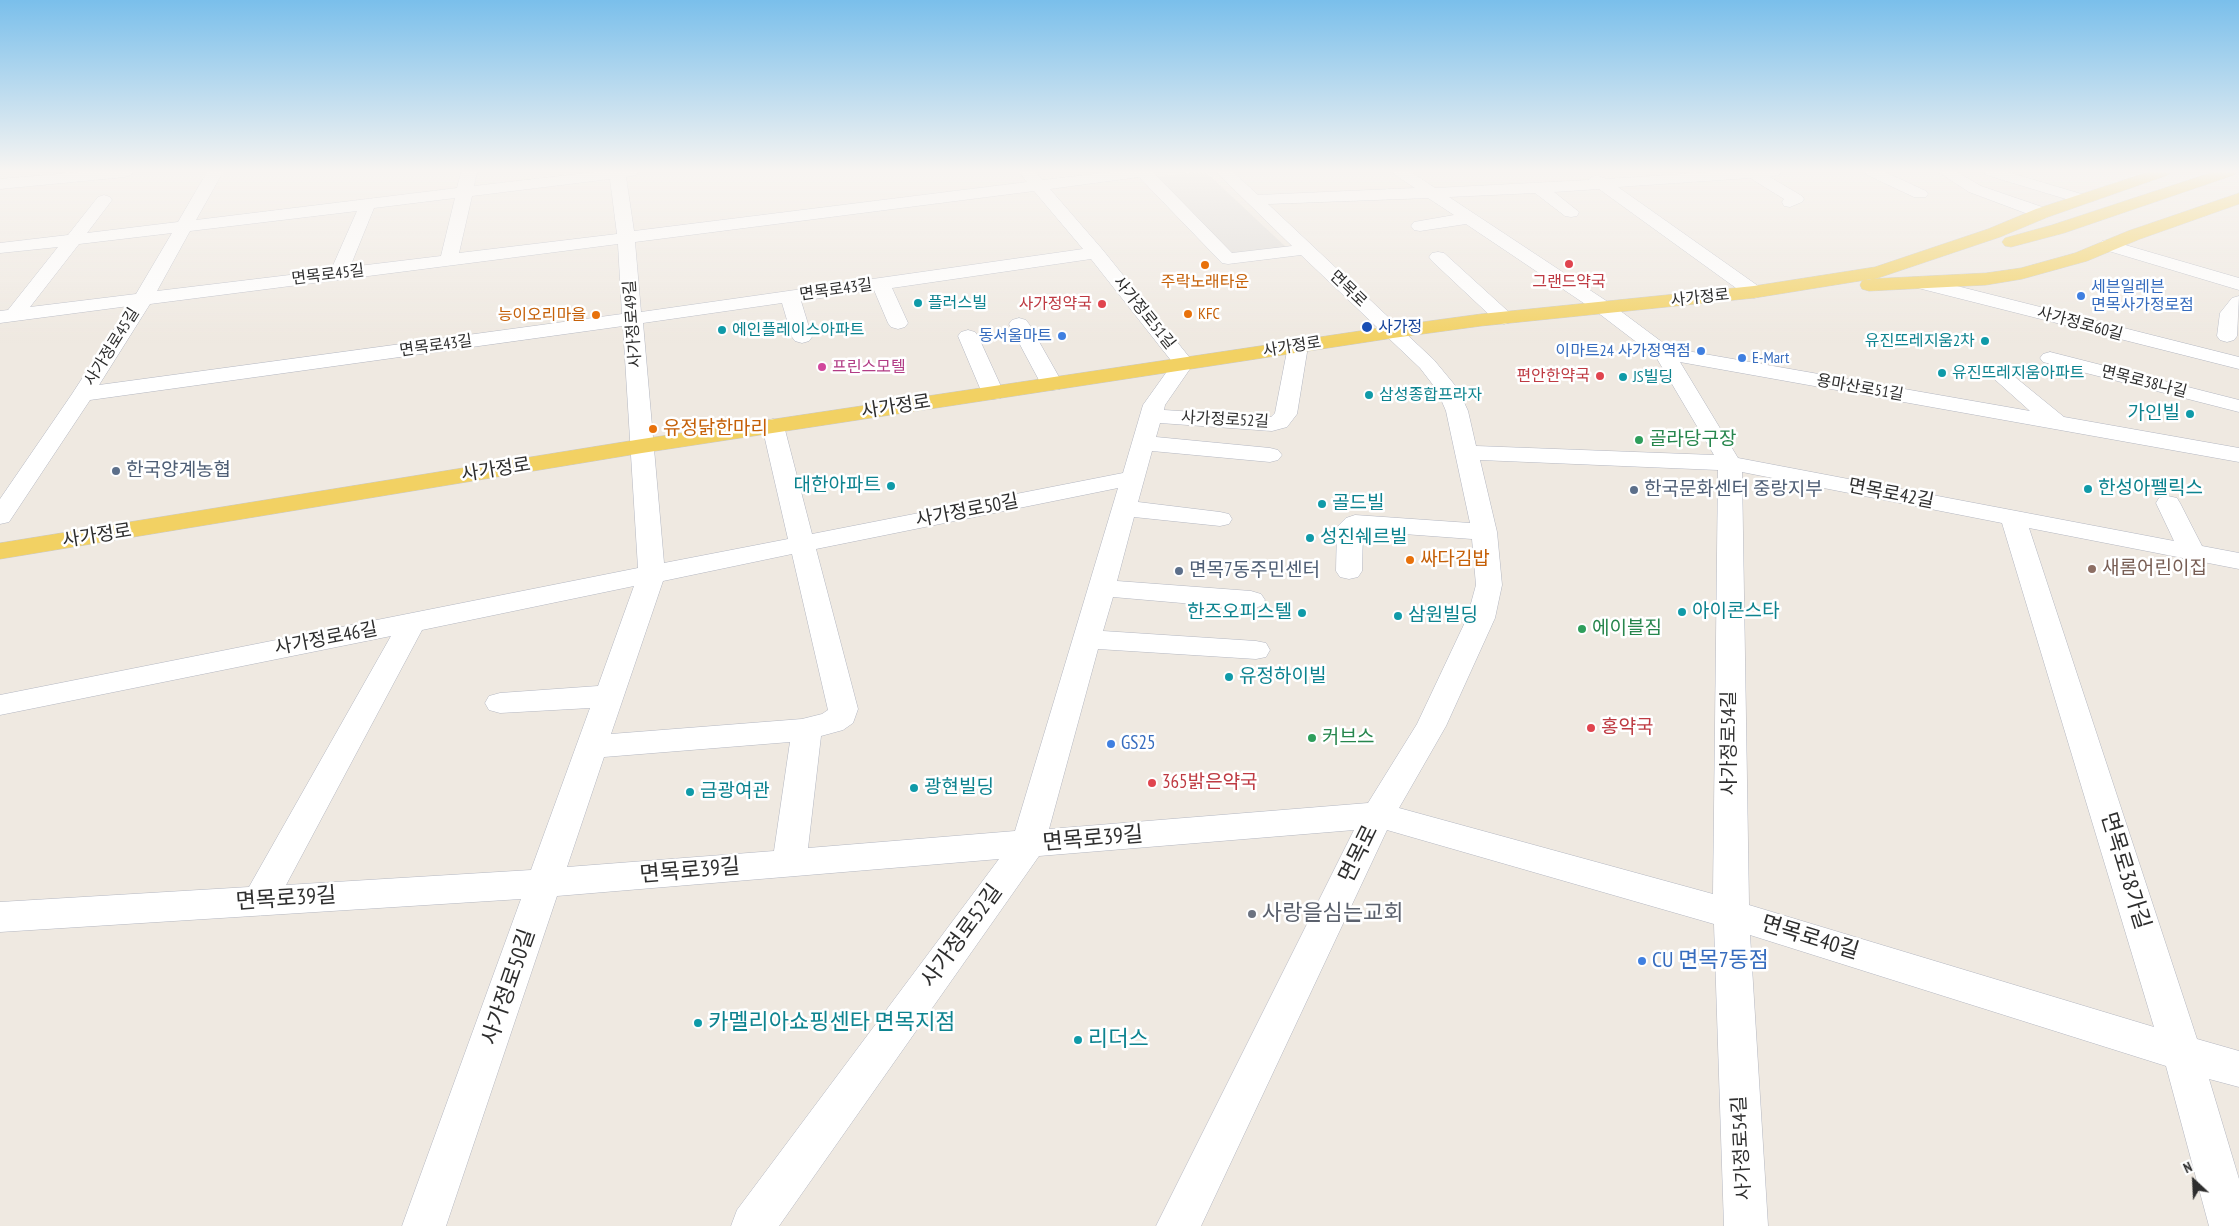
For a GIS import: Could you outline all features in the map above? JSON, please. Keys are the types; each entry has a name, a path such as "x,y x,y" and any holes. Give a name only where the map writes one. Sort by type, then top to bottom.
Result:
{"main road":[{"path":"1878,272 2003,229"},
{"path":"1777,289 1878,272 1976,252 2055,229"},
{"path":"1943,280 2022,261 2117,229"},
{"path":"1777,289 1986,279 2022,273 2081,257 2152,229"},
{"name":"사가정로","path":"0,551 642,446 1298,346 1504,318 1777,289"}],"street":[{"path":"7,316 80,229"},
{"path":"0,248 162,229"},
{"name":"사가정로45길","path":"0,517 83,394 142,299 181,229"},
{"path":"338,274 357,229"},
{"path":"450,259 457,229"},
{"name":"사가정로49길","path":"626,229 642,446"},
{"name":"면목로45길","path":"7,316 689,229"},
{"name":"사가정로51길","path":"1076,229 1184,363"},
{"name":"면목로45길","path":"1197,229 1228,259 1306,249"},
{"name":"면목로","path":"1178,1226 1378,815 1431,726 1481,618 1489,585 1484,532 1457,411 1447,389 1427,364 1285,229"},
{"path":"1486,229 1604,308 1664,353 1730,463"},
{"path":"1667,229 1754,292"},
{"path":"2108,245 2239,284"},
{"name":"면목로43길","path":"83,394 632,320 881,284 974,278 1096,253"},
{"path":"1438,257 1504,318"},
{"name":"사가정로60길","path":"1921,282 2208,357 2239,363"},
{"name":"면목로43길","path":"881,284 898,322"},
{"name":"면목로43길","path":"790,297 802,338"},
{"path":"2227,336 2230,313 2239,302"},
{"path":"1019,324 1052,384"},
{"path":"968,336 993,393"},
{"name":"사가정로52길","path":"1148,430 1272,424 1279,422 1286,414 1298,346"},
{"name":"용마산로51길","path":"1664,353 2239,455"},
{"name":"면목로38나길","path":"2208,357 2238,407"},
{"name":"면목로38나길","path":"2050,358 2238,407"},
{"name":"사가정로52길","path":"753,1226 1028,845 1154,405 1184,363"},
{"name":"용마산로51길","path":"2002,377 2056,422"},
{"path":"592,747 807,729 832,722 842,714 843,709 774,426"},
{"name":"사가정로52길","path":"1148,430 1270,455"},
{"name":"사가정로50길","path":"424,1226 546,883 652,574 642,446"},
{"name":"면목로42길","path":"1467,453 1730,463 2239,560"},
{"name":"사가정로54길","path":"1730,463 1731,914 1746,1226"},
{"name":"사가정로50길","path":"652,574 1132,478"},
{"path":"2168,503 2192,552"},
{"path":"1124,508 1220,519"},
{"name":"면목로38가길","path":"2014,518 2182,1053 2231,1226"},
{"path":"1349,571 1350,527 1352,524 1484,532"},
{"name":"사가정로46길","path":"0,705 652,574"},
{"path":"1102,588 1250,600"},
{"path":"259,901 413,621"},
{"path":"1088,639 1256,650"},
{"path":"500,703 610,696"},
{"path":"789,863 807,729"},
{"name":"면목로40길","path":"1378,815 1731,914 2239,1069"},
{"name":"면목로39길","path":"0,917 546,883 1378,815"}],"shaded area":[{"path":"1201,229 1267,229 1288,249 1228,258"}],"place":[{"name":"그랜드약국","path":"1569,264"},
{"name":"주락노래타운","path":"1205,265"},
{"name":"세븐일레븐 면목사가정로점","path":"2081,296"},
{"name":"플러스빌","path":"918,303"},
{"name":"사가정약국","path":"1102,304"},
{"name":"KFC","path":"1188,314"},
{"name":"능이오리마을","path":"596,315"},
{"name":"사가정","path":"1367,327"},
{"name":"에인플레이스아파트","path":"722,330"},
{"name":"동서울마트","path":"1062,336"},
{"name":"유진뜨레지움2차","path":"1985,341"},
{"name":"이마트24 사가정역점","path":"1701,351"},
{"name":"E-Mart","path":"1742,358"},
{"name":"프린스모텔","path":"822,367"},
{"name":"유진뜨레지움아파트","path":"1942,373"},
{"name":"편안한약국","path":"1600,376"},
{"name":"JS빌딩","path":"1623,377"},
{"name":"삼성종합프라자","path":"1369,395"},
{"name":"가인빌","path":"2190,414"},
{"name":"유정닭한마리","path":"653,429"},
{"name":"골라당구장","path":"1639,440"},
{"name":"한국양계농협","path":"116,471"},
{"name":"대한아파트","path":"891,486"},
{"name":"한성아펠릭스","path":"2088,489"},
{"name":"한국문화센터 중랑지부","path":"1634,490"},
{"name":"골드빌","path":"1322,504"},
{"name":"성진쉐르빌","path":"1310,538"},
{"name":"싸다김밥","path":"1410,560"},
{"name":"새롬어린이집","path":"2092,569"},
{"name":"면목7동주민센터","path":"1179,571"},
{"name":"아이콘스타","path":"1682,612"},
{"name":"한즈오피스텔","path":"1302,613"},
{"name":"삼원빌딩","path":"1398,616"},
{"name":"에이블짐","path":"1582,629"},
{"name":"유정하이빌","path":"1229,677"},
{"name":"홍약국","path":"1591,728"},
{"name":"커브스","path":"1312,738"},
{"name":"GS25","path":"1111,744"},
{"name":"365밝은약국","path":"1152,783"},
{"name":"광현빌딩","path":"914,788"},
{"name":"금광여관","path":"690,792"},
{"name":"사랑을심는교회","path":"1252,914"},
{"name":"CU 면목7동점","path":"1642,961"},
{"name":"카멜리아쇼핑센타 면목지점","path":"698,1023"},
{"name":"리더스","path":"1078,1040"}]}
